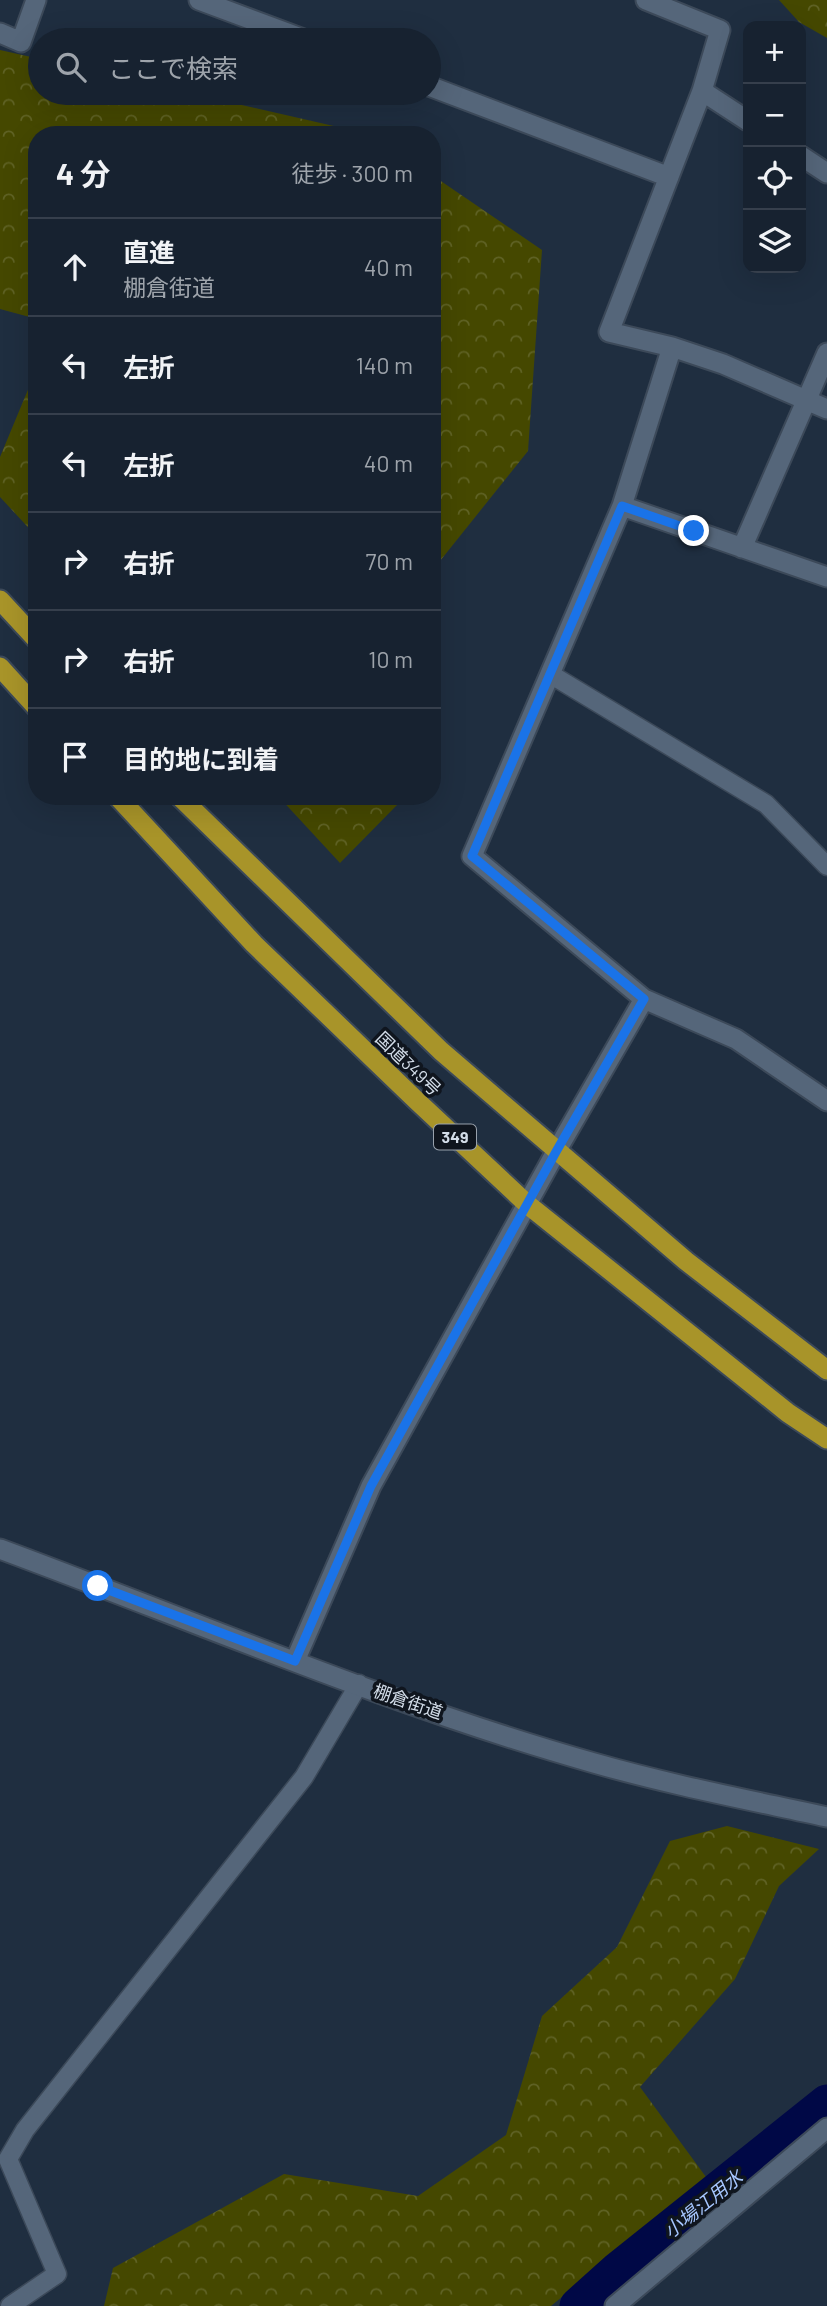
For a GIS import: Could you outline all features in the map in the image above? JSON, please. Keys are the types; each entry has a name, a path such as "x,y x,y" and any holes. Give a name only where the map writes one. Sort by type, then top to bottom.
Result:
{"highway":[{"path":"0,600 28,630"},
{"path":"0,667 28,698"},
{"name":"国道349号","path":"125,805 254,944 527,1204 788,1413 827,1439"},
{"name":"国道349号","path":"189,805 441,1051 686,1261 827,1370"}],"street":[{"path":"0,33 22,42 36,0"},
{"path":"198,0 274,28"},
{"path":"646,0 720,30 702,91 609,332 672,347 723,364 827,409"},
{"path":"441,91 669,177"},
{"path":"702,91 743,118"},
{"path":"806,159 827,173"},
{"path":"672,347 622,506 472,856 644,999 736,1039 827,1101"},
{"path":"742,548 827,353"},
{"path":"622,506 827,577"},
{"path":"295,1661 371,1486 644,999"},
{"name":"棚倉街道","path":"0,1549 295,1661 468,1723 594,1763 827,1817"},
{"path":"615,2306 827,2128"}],"lane":[{"path":"550,674 765,804 827,866"},
{"path":"10,2306 57,2274 8,2159 25,2130 304,1777 359,1684"}],"green space":[{"path":"779,0 827,0 827,38 806,26 806,21 798,21"},
{"path":"0,50 28,56 28,105 242,105 334,126 28,126 28,317 0,309"},
{"path":"441,181 542,250 528,451 441,560"},
{"path":"28,390 28,527 0,497 0,457"},
{"path":"286,805 397,805 340,863"},
{"path":"727,1826 819,1849 779,1886 735,1979 640,2087 706,2177 551,2306 104,2306 113,2268 284,2174 418,2196 506,2135 542,2016 617,1947 670,1841"}],"waterway":[{"name":"小場江用水","path":"578,2306 617,2271 827,2103"}],"route":[{"path":"98,1586 295,1661 371,1486 644,999 472,856 622,506 694,531"}]}
